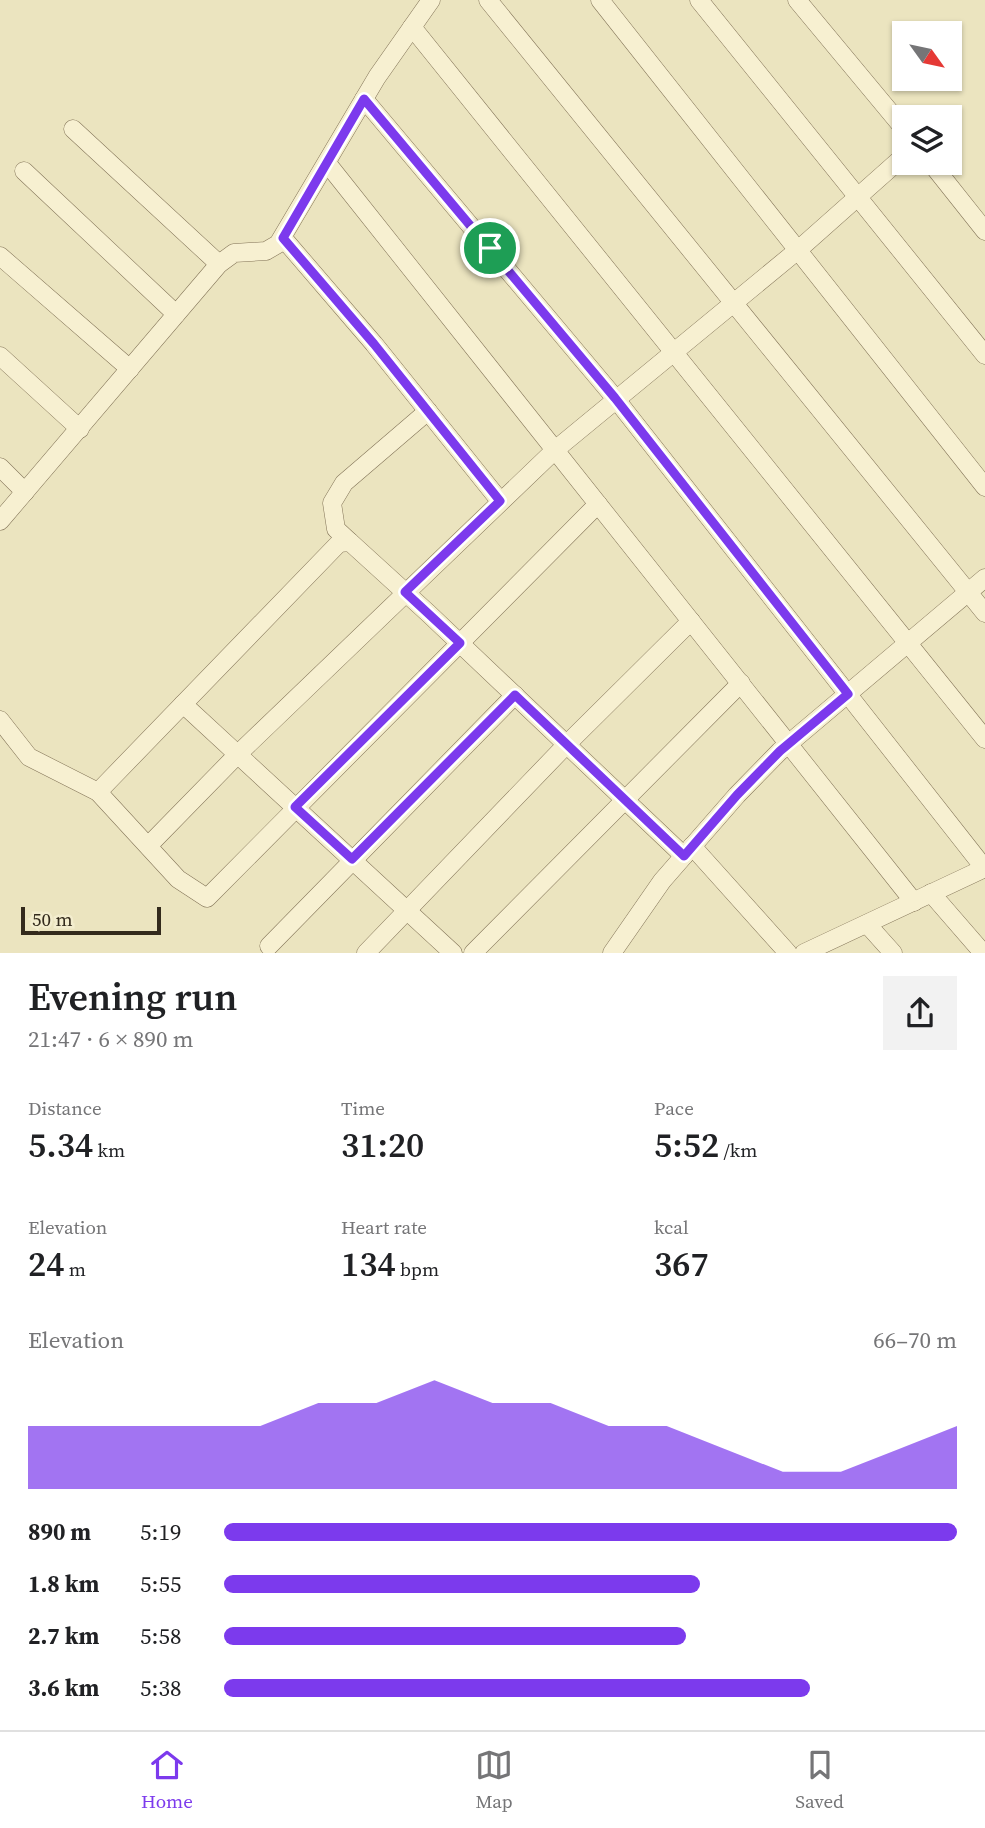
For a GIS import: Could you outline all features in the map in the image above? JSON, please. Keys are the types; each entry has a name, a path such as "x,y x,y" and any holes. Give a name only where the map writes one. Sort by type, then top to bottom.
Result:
{"street":[{"path":"0,521 219,264 234,253 273,249 283,238 364,99 431,0"},
{"path":"488,0 985,613"},
{"path":"600,0 985,487"},
{"path":"699,0 985,355"},
{"path":"797,0 892,114"},
{"path":"412,27 985,739"},
{"path":"364,99 615,398 985,868 804,953"},
{"path":"73,129 219,264"},
{"path":"327,163 914,902"},
{"path":"152,842 238,754 555,450 615,398 674,354 892,166"},
{"path":"24,171 176,314"},
{"path":"941,175 985,231"},
{"path":"283,238 374,344 500,501"},
{"path":"0,256 130,369"},
{"path":"0,356 80,429"},
{"path":"428,411 345,483 332,503 336,529 625,800 688,851 788,953"},
{"path":"0,467 25,492"},
{"path":"0,720 29,757 98,792 178,879 207,898 598,504"},
{"path":"98,792 339,543 350,542"},
{"path":"612,953 662,881 737,795 790,743 985,579"},
{"path":"366,953 566,744 691,621"},
{"path":"473,953 741,683"},
{"path":"269,946 515,695"},
{"path":"183,704 453,953"},
{"path":"931,893 983,953"},
{"path":"867,924 893,953"}],"route":[{"path":"364,99 490,248 615,398 848,694 780,751 684,856 515,695 352,859 295,807 460,643 405,592 500,501 374,344 283,238 364,99"}]}
